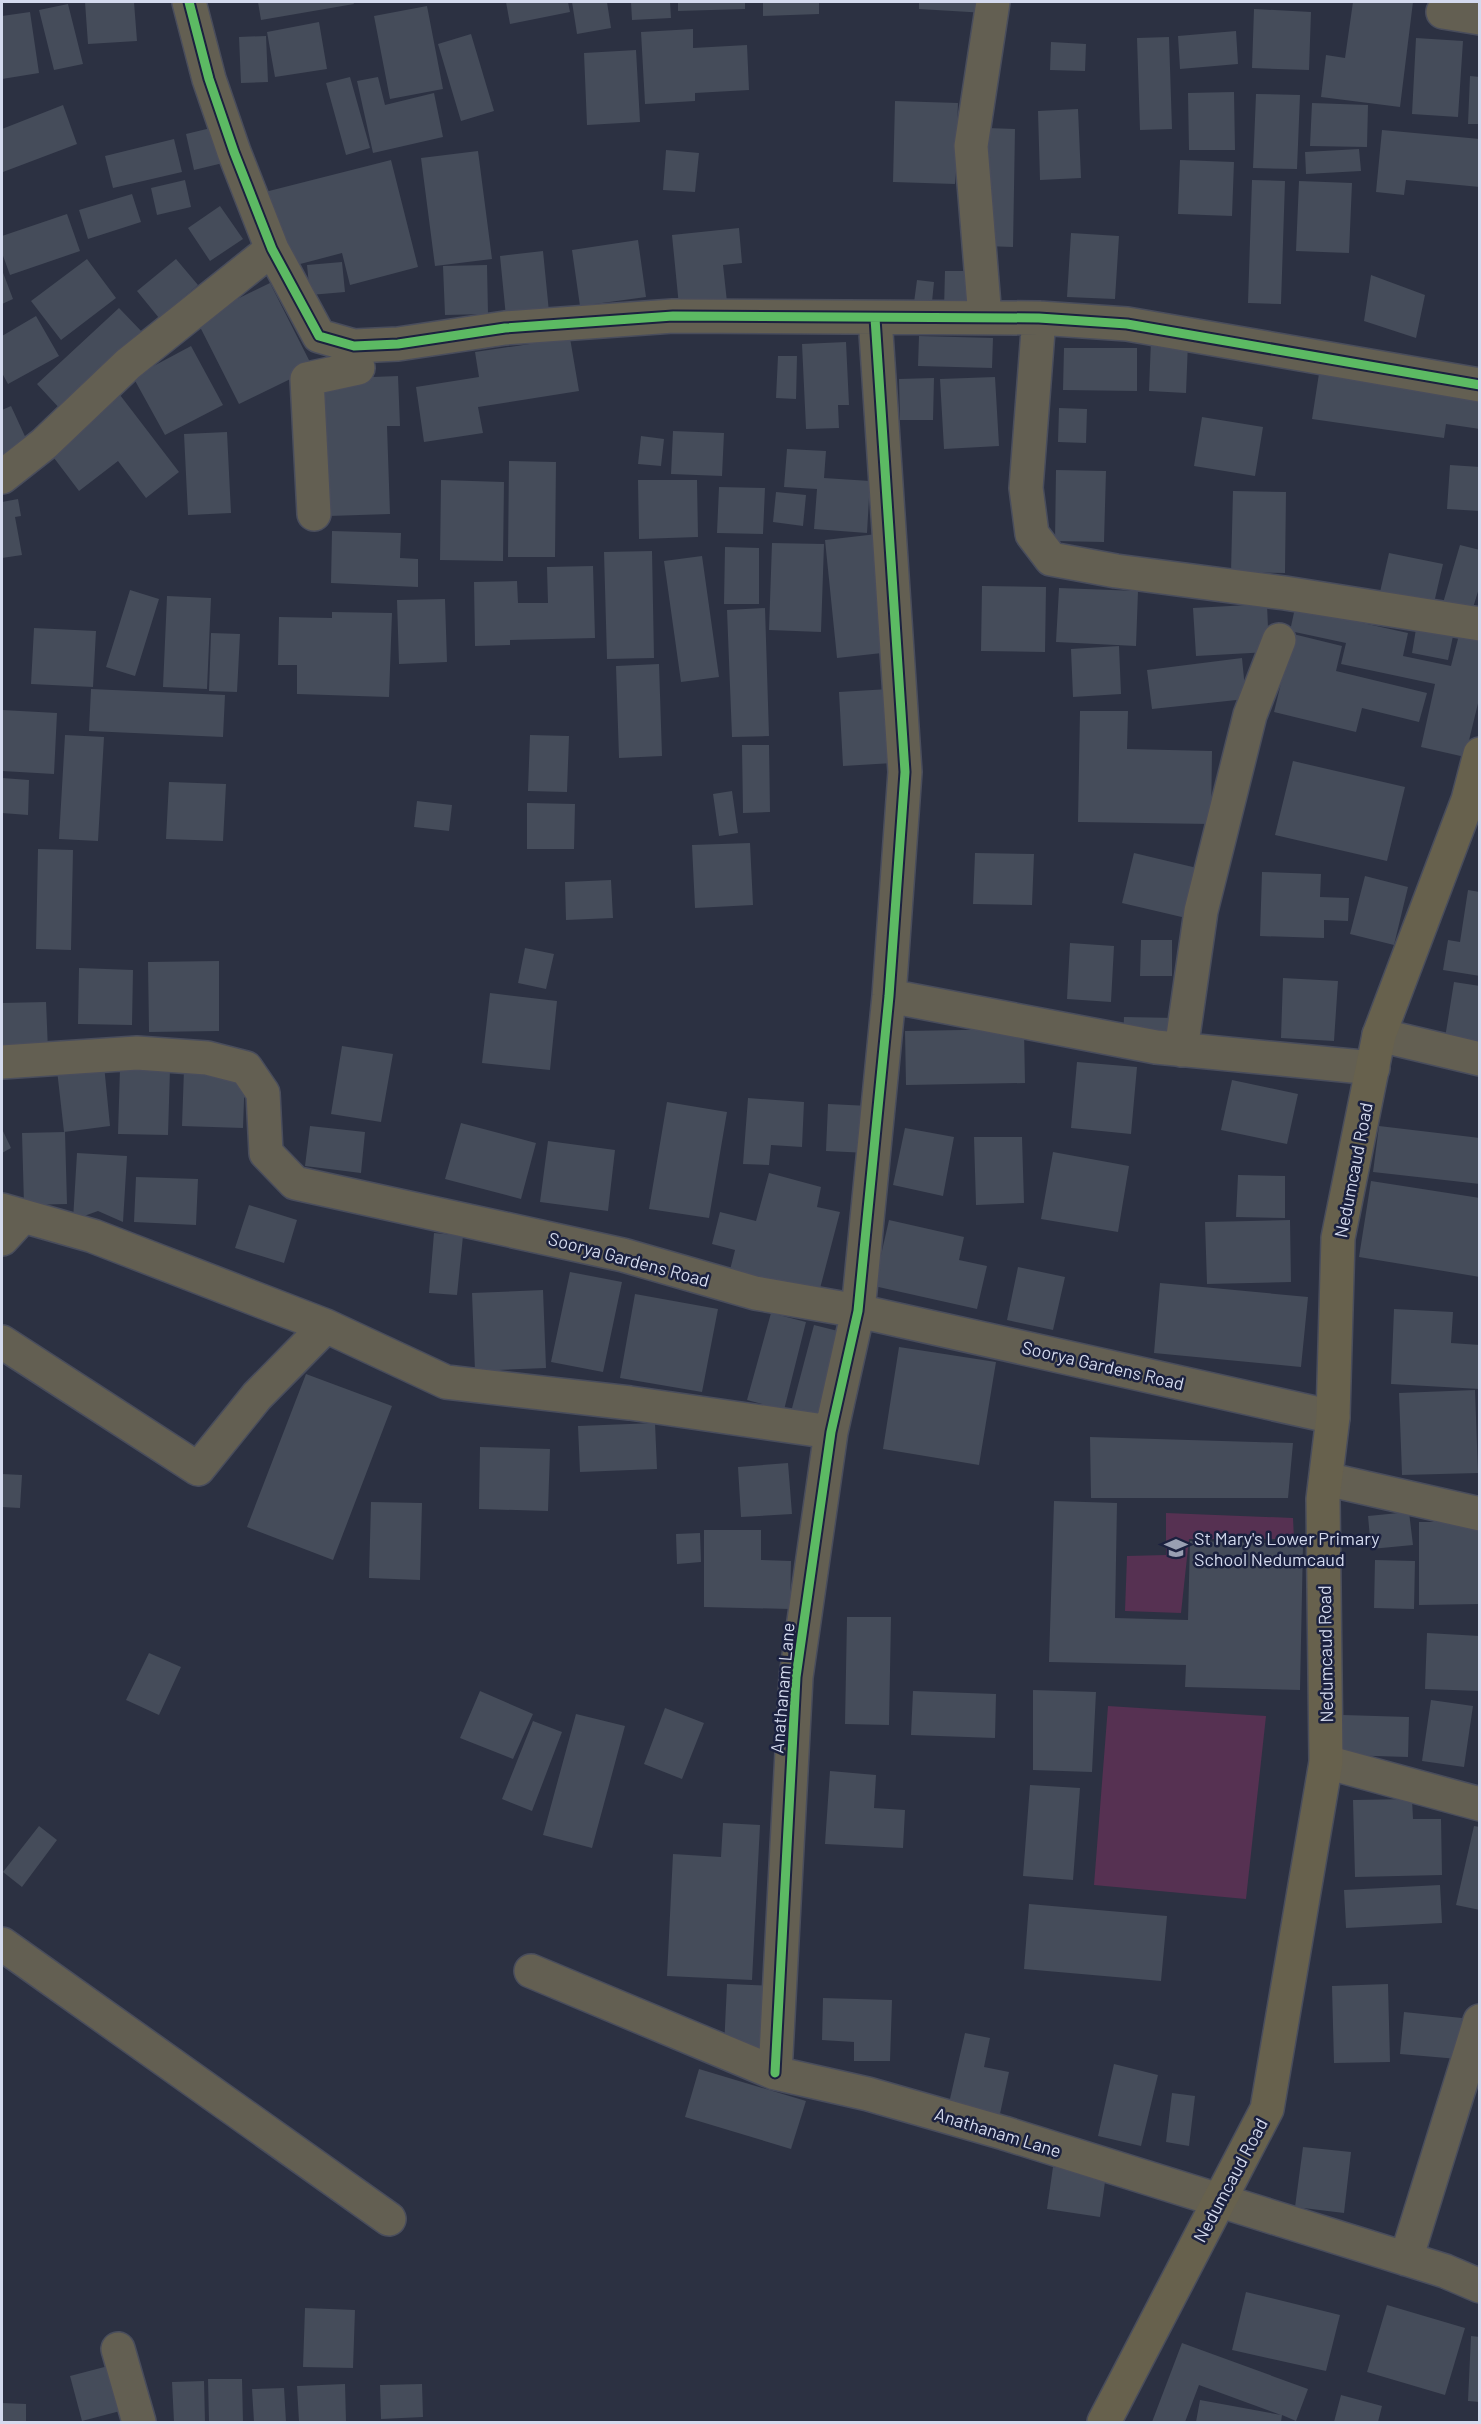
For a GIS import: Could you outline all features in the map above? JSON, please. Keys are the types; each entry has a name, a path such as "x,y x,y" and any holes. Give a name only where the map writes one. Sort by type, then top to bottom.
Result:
{"main road":[{"name":"Nedumcaud Road","path":"1104,2422 1268,2109 1326,1762 1323,1499 1333,1417 1338,1238 1379,1035 1474,802 1479,754"}],"street":[{"path":"189,2 210,79 234,153 272,249 319,336 354,346 398,344 505,328 673,316 1039,318 1127,324 1479,385"},
{"path":"985,318 971,146 993,2"},
{"path":"1443,12 1479,18"},
{"path":"2,477 44,444 128,364 272,249"},
{"name":"Anathanam Lane","path":"775,2073 796,1677 831,1432 858,1311 890,996 905,772 875,318"},
{"path":"1039,318 1026,488 1032,534 1051,559 1116,571 1285,592 1479,624"},
{"path":"314,514 307,380 358,368 354,346"},
{"path":"1181,1050 1201,911 1250,715 1279,640"},
{"path":"890,996 1144,1045 1372,1068"},
{"path":"1379,1035 1479,1059"},
{"name":"Soorya Gardens Road","path":"2,1062 137,1053 207,1058 246,1068 263,1093 266,1153 295,1183 623,1255 755,1293 858,1311 1333,1417"},
{"path":"9,1222 93,1236 326,1326 446,1382 630,1403 831,1432"},
{"path":"2,1342 198,1469 257,1396 326,1326"},
{"path":"1326,1479 1479,1514"},
{"path":"1326,1762 1479,1804"},
{"path":"2,1944 389,2219"},
{"name":"Anathanam Lane","path":"531,1971 775,2073 868,2094 982,2127 1445,2271 1479,2286"},
{"path":"1406,2259 1479,2021"},
{"path":"118,2349 139,2422"}],"shaded area":[{"path":"1166,1513 1293,1518 1294,1539 1189,1539 1181,1613 1125,1611 1127,1556 1166,1555"},
{"path":"1108,1706 1266,1716 1246,1899 1094,1885"}],"building":[{"path":"85,2 134,2 137,41 88,44"},
{"path":"258,2 353,2 354,4 261,20"},
{"path":"506,2 568,2 570,12 510,24"},
{"path":"572,2 607,2 611,28 577,34"},
{"path":"631,2 670,2 671,18 632,20"},
{"path":"678,2 745,2 745,9 678,11"},
{"path":"763,2 819,2 819,14 763,16"},
{"path":"919,2 987,2 986,13 919,9"},
{"path":"1353,2 1413,2 1400,107 1321,97 1326,55 1345,58"},
{"path":"68,4 83,64 54,70 39,10"},
{"path":"427,6 443,89 390,99 374,16"},
{"path":"1254,9 1311,12 1309,70 1252,68"},
{"path":"30,12 39,73 2,79 2,16"},
{"path":"319,22 327,69 275,77 267,32"},
{"path":"693,29 693,48 747,45 749,90 695,93 695,101 645,104 641,32"},
{"path":"1236,31 1238,64 1180,69 1178,36"},
{"path":"471,34 494,111 461,121 438,44"},
{"path":"266,36 268,82 241,83 239,37"},
{"path":"1169,37 1172,129 1140,130 1137,38"},
{"path":"1416,38 1463,41 1458,117 1412,114"},
{"path":"1051,42 1086,44 1085,71 1050,70"},
{"path":"636,50 640,122 587,125 584,53"},
{"path":"1470,76 1480,77 1480,124 1468,124"},
{"path":"350,77 370,148 346,155 326,83"},
{"path":"378,77 385,105 434,93 443,137 373,153 357,81"},
{"path":"1234,92 1235,150 1189,150 1188,93"},
{"path":"1256,94 1300,95 1297,169 1253,168"},
{"path":"895,101 958,103 955,184 893,182"},
{"path":"1312,103 1368,105 1367,147 1310,146"},
{"path":"63,105 77,144 3,172 2,129"},
{"path":"1078,109 1081,178 1040,180 1038,111"},
{"path":"215,127 223,163 194,170 186,134"},
{"path":"987,128 1015,129 1013,247 985,246"},
{"path":"1382,130 1480,139 1480,187 1406,180 1404,195 1376,192"},
{"path":"174,139 182,172 113,188 105,156"},
{"path":"1359,149 1361,171 1306,174 1305,152"},
{"path":"666,150 699,153 695,192 663,190"},
{"path":"478,151 492,259 435,266 421,158"},
{"path":"391,160 418,267 350,285 342,253 285,268 265,192"},
{"path":"1180,160 1234,162 1232,216 1178,214"},
{"path":"185,180 191,207 157,215 151,188"},
{"path":"1252,180 1285,181 1281,304 1248,303"},
{"path":"1299,181 1352,183 1349,253 1296,251"},
{"path":"132,194 141,222 88,239 79,210"},
{"path":"220,206 243,239 210,261 188,228"},
{"path":"67,214 80,251 10,275 2,253 2,236"},
{"path":"739,228 742,263 723,265 727,302 679,306 672,235"},
{"path":"1071,233 1119,236 1115,299 1067,297"},
{"path":"638,240 646,297 580,306 572,250"},
{"path":"543,251 549,312 506,317 500,256"},
{"path":"87,259 116,298 61,340 31,301"},
{"path":"176,259 198,285 159,318 137,291"},
{"path":"342,262 345,292 310,295 307,265"},
{"path":"487,265 488,314 445,315 443,266"},
{"path":"2,270 13,299 2,304"},
{"path":"945,271 974,271 973,310 944,309"},
{"path":"1371,275 1425,295 1416,338 1364,321"},
{"path":"917,280 934,282 931,312 913,310"},
{"path":"270,283 313,368 239,404 196,319"},
{"path":"119,308 144,334 62,411 37,384"},
{"path":"36,316 59,356 8,384 2,373 2,336"},
{"path":"919,336 993,338 992,368 918,366"},
{"path":"570,338 579,391 478,407 483,433 424,442 416,387 479,377 475,352"},
{"path":"1151,340 1188,342 1186,393 1149,391"},
{"path":"846,342 849,405 838,405 839,428 806,429 802,344"},
{"path":"191,346 223,405 165,435 133,377"},
{"path":"1064,348 1137,348 1137,391 1063,390"},
{"path":"778,356 797,356 796,399 776,398"},
{"path":"1320,367 1480,390 1480,429 1446,424 1444,438 1312,419"},
{"path":"398,376 400,426 387,426 390,514 329,516 323,379"},
{"path":"995,377 999,446 944,449 940,379"},
{"path":"934,378 933,420 900,420 899,379"},
{"path":"120,395 179,472 146,498 118,461 79,491 48,450"},
{"path":"11,406 29,445 2,458 2,410"},
{"path":"1059,408 1087,409 1086,443 1058,442"},
{"path":"1202,417 1263,427 1255,476 1194,466"},
{"path":"673,431 724,433 722,476 671,474"},
{"path":"227,432 231,513 188,515 184,434"},
{"path":"641,436 664,439 661,466 638,464"},
{"path":"787,449 826,451 824,478 870,481 867,533 814,529 817,489 784,487"},
{"path":"509,461 556,462 555,557 508,557"},
{"path":"1450,465 1480,467 1480,511 1447,509"},
{"path":"1056,470 1106,471 1104,542 1055,541"},
{"path":"441,480 504,482 503,561 440,560"},
{"path":"638,480 697,480 698,537 639,539"},
{"path":"719,487 765,488 763,534 717,533"},
{"path":"1233,491 1286,492 1285,573 1231,572"},
{"path":"776,492 806,495 803,526 773,522"},
{"path":"18,499 21,516 15,517 22,555 2,558 2,502"},
{"path":"332,531 401,533 400,558 418,559 418,587 331,583"},
{"path":"877,534 891,652 837,658 825,540"},
{"path":"772,543 824,544 821,632 769,630"},
{"path":"1460,545 1480,550 1480,585 1472,611 1443,603"},
{"path":"725,547 759,548 759,604 724,604"},
{"path":"652,551 654,658 607,659 604,552"},
{"path":"1389,553 1443,564 1434,603 1380,592"},
{"path":"702,556 719,677 681,682 664,561"},
{"path":"593,566 595,638 510,640 510,645 475,646 474,582 517,581 518,603 548,603 547,567"},
{"path":"982,586 1046,587 1045,652 981,651"},
{"path":"1059,588 1138,591 1136,646 1056,642"},
{"path":"130,590 159,599 135,676 106,667"},
{"path":"167,596 211,598 207,689 163,687"},
{"path":"445,599 447,662 399,664 397,600"},
{"path":"1267,604 1269,652 1196,656 1193,608"},
{"path":"765,608 769,736 732,737 727,610"},
{"path":"1295,608 1408,633 1403,656 1451,666 1460,631 1480,635 1480,695 1465,757 1421,747 1435,684 1341,664 1346,643 1290,631"},
{"path":"332,612 392,613 389,697 297,694 297,665 278,665 279,617 332,618"},
{"path":"34,628 96,631 93,687 31,684"},
{"path":"1416,629 1453,636 1448,660 1412,653"},
{"path":"211,633 240,634 237,692 209,691"},
{"path":"1293,634 1342,646 1336,671 1427,693 1419,722 1362,708 1356,732 1274,712"},
{"path":"1119,646 1121,694 1073,697 1071,649"},
{"path":"1242,658 1246,699 1152,709 1147,670"},
{"path":"659,664 662,756 619,758 616,666"},
{"path":"91,689 225,695 223,737 89,731"},
{"path":"889,689 893,763 843,766 839,692"},
{"path":"2,710 57,713 54,774 2,771"},
{"path":"1080,711 1128,711 1127,749 1212,751 1211,824 1078,822"},
{"path":"65,735 104,737 98,841 59,839"},
{"path":"530,735 569,736 567,792 528,791"},
{"path":"742,745 769,745 770,812 743,813"},
{"path":"1293,761 1405,787 1387,861 1275,835"},
{"path":"2,778 29,780 28,815 2,813"},
{"path":"169,782 226,784 223,841 166,839"},
{"path":"732,791 738,833 719,836 713,794"},
{"path":"417,801 452,805 449,831 414,827"},
{"path":"527,803 575,804 574,849 527,849"},
{"path":"750,843 753,905 695,908 692,845"},
{"path":"38,849 73,850 71,950 36,949"},
{"path":"975,853 1034,854 1032,905 973,904"},
{"path":"1134,853 1197,868 1186,918 1122,903"},
{"path":"1262,872 1321,874 1320,897 1349,898 1348,921 1324,920 1324,938 1260,936"},
{"path":"1365,876 1408,887 1394,945 1350,934"},
{"path":"611,880 613,918 566,920 565,882"},
{"path":"1468,890 1480,892 1480,976 1443,970 1448,940 1460,942"},
{"path":"1141,940 1172,940 1172,976 1140,976"},
{"path":"1070,943 1114,946 1111,1002 1067,999"},
{"path":"525,948 554,954 546,989 518,983"},
{"path":"219,961 219,1031 149,1032 148,962"},
{"path":"79,968 133,970 132,1025 78,1024"},
{"path":"1283,978 1338,981 1334,1041 1281,1038"},
{"path":"1454,982 1480,986 1480,1044 1445,1038"},
{"path":"490,993 557,1001 550,1070 482,1063"},
{"path":"46,1002 48,1050 2,1051 2,1003"},
{"path":"1124,1017 1176,1018 1174,1042 1123,1040"},
{"path":"1024,1029 1025,1083 906,1085 905,1031"},
{"path":"342,1046 393,1054 381,1122 331,1114"},
{"path":"1077,1062 1137,1067 1131,1134 1071,1128"},
{"path":"104,1065 110,1126 64,1132 57,1070"},
{"path":"120,1068 170,1069 168,1135 118,1134"},
{"path":"184,1069 245,1072 243,1128 182,1126"},
{"path":"1232,1080 1298,1094 1287,1144 1221,1130"},
{"path":"748,1098 804,1102 802,1147 771,1145 769,1165 743,1164"},
{"path":"667,1102 727,1112 709,1218 649,1209"},
{"path":"828,1104 870,1106 868,1153 826,1151"},
{"path":"461,1123 536,1143 521,1199 445,1179"},
{"path":"310,1126 365,1132 361,1173 305,1166"},
{"path":"1379,1126 1480,1138 1480,1184 1373,1172"},
{"path":"905,1128 954,1137 943,1196 893,1185"},
{"path":"2,1129 11,1148 2,1153"},
{"path":"65,1132 67,1204 24,1205 22,1133"},
{"path":"974,1137 1022,1137 1024,1203 976,1205"},
{"path":"548,1141 615,1150 608,1211 540,1202"},
{"path":"1053,1152 1129,1166 1118,1232 1041,1219"},
{"path":"77,1153 127,1156 123,1222 98,1211 73,1220"},
{"path":"769,1173 821,1187 817,1207 840,1212 817,1300 728,1278 735,1250 712,1244 720,1212 756,1221"},
{"path":"1238,1175 1285,1176 1285,1218 1236,1217"},
{"path":"136,1177 198,1179 196,1225 134,1222"},
{"path":"1371,1181 1480,1198 1480,1277 1359,1257"},
{"path":"249,1205 297,1220 284,1263 235,1248"},
{"path":"889,1220 964,1237 959,1260 987,1266 977,1309 874,1286"},
{"path":"1290,1220 1291,1282 1207,1284 1205,1222"},
{"path":"434,1233 463,1236 457,1295 429,1293"},
{"path":"1018,1267 1065,1277 1053,1330 1007,1320"},
{"path":"570,1272 622,1282 603,1372 551,1362"},
{"path":"1160,1283 1308,1297 1301,1367 1154,1353"},
{"path":"543,1290 546,1368 475,1371 472,1293"},
{"path":"635,1294 718,1309 702,1392 620,1378"},
{"path":"1394,1309 1453,1312 1451,1343 1480,1345 1480,1389 1391,1384"},
{"path":"771,1313 806,1322 784,1410 747,1400"},
{"path":"814,1325 850,1334 827,1421 791,1412"},
{"path":"899,1347 996,1362 979,1465 883,1449"},
{"path":"306,1374 392,1406 333,1560 247,1527"},
{"path":"1475,1390 1478,1473 1402,1475 1399,1393"},
{"path":"655,1423 657,1469 580,1472 578,1426"},
{"path":"1090,1437 1293,1443 1288,1498 1091,1498"},
{"path":"480,1447 550,1449 548,1511 479,1509"},
{"path":"788,1463 792,1514 741,1517 738,1467"},
{"path":"2,1474 22,1475 20,1508 2,1507"},
{"path":"1054,1501 1117,1503 1115,1618 1188,1620 1190,1541 1303,1544 1300,1690 1185,1687 1186,1665 1049,1662"},
{"path":"371,1502 422,1503 420,1580 369,1578"},
{"path":"1409,1512 1413,1545 1371,1549 1368,1516"},
{"path":"1419,1522 1480,1522 1480,1604 1419,1605"},
{"path":"704,1530 761,1530 761,1560 791,1561 790,1609 704,1607"},
{"path":"700,1533 701,1562 677,1564 676,1534"},
{"path":"1375,1560 1415,1561 1414,1609 1374,1608"},
{"path":"847,1617 891,1617 889,1725 845,1724"},
{"path":"1427,1633 1480,1636 1480,1691 1425,1689"},
{"path":"149,1653 181,1667 159,1715 126,1700"},
{"path":"1033,1690 1096,1692 1092,1772 1033,1770"},
{"path":"480,1691 533,1714 513,1759 460,1738"},
{"path":"913,1691 996,1694 995,1738 911,1735"},
{"path":"1431,1700 1473,1706 1464,1767 1422,1761"},
{"path":"665,1708 704,1723 682,1779 644,1764"},
{"path":"576,1714 625,1726 592,1848 543,1835"},
{"path":"1343,1715 1409,1717 1408,1757 1342,1755"},
{"path":"533,1721 562,1732 532,1811 502,1799"},
{"path":"830,1771 876,1775 874,1808 905,1810 903,1848 825,1844"},
{"path":"1030,1785 1080,1788 1073,1880 1023,1876"},
{"path":"1412,1799 1413,1819 1441,1819 1442,1875 1355,1877 1353,1800"},
{"path":"723,1823 760,1825 752,1980 667,1976 673,1854 721,1857"},
{"path":"39,1826 57,1840 22,1887 3,1872"},
{"path":"1474,1826 1480,1827 1480,1910 1456,1905"},
{"path":"1440,1885 1442,1923 1346,1928 1344,1890"},
{"path":"1029,1904 1167,1916 1161,1981 1024,1969"},
{"path":"727,1984 773,1986 770,2050 724,2048"},
{"path":"1388,1984 1390,2062 1334,2063 1332,1986"},
{"path":"823,1998 892,2000 890,2061 854,2061 854,2042 822,2040"},
{"path":"1404,2012 1462,2018 1458,2059 1400,2054"},
{"path":"965,2033 990,2038 984,2067 1009,2072 998,2123 947,2112"},
{"path":"1114,2064 1158,2075 1141,2146 1098,2136"},
{"path":"699,2069 806,2101 791,2149 685,2117"},
{"path":"1172,2093 1195,2096 1189,2146 1166,2142"},
{"path":"1303,2147 1351,2152 1344,2213 1295,2207"},
{"path":"1053,2167 1106,2175 1100,2217 1047,2209"},
{"path":"1246,2292 1340,2315 1326,2371 1232,2350"},
{"path":"1387,2305 1465,2328 1445,2395 1367,2372"},
{"path":"305,2308 355,2310 353,2368 303,2367"},
{"path":"1471,2336 1480,2337 1480,2402 1468,2401"},
{"path":"1182,2343 1308,2389 1296,2421 1282,2415 1281,2422 1196,2422 1200,2400 1281,2415 1199,2385 1185,2422 1152,2422"},
{"path":"112,2365 124,2410 82,2421 70,2376"},
{"path":"208,2379 242,2379 243,2422 209,2422"},
{"path":"204,2381 205,2422 174,2422 172,2382"},
{"path":"345,2384 346,2422 299,2422 297,2386"},
{"path":"422,2384 423,2417 381,2419 380,2385"},
{"path":"284,2388 286,2422 254,2422 252,2389"},
{"path":"1341,2395 1382,2406 1378,2422 1334,2422"},
{"path":"2,2403 26,2404 26,2422 2,2422"}],"cycle path":[{"path":"189,2 209,79 234,152 272,249 319,336 354,346 398,344 505,328 673,316 1039,318 1127,324 1480,385"},
{"path":"775,2073 796,1677 831,1432 858,1311 889,996 905,772 875,318"}],"place":[{"name":"St Mary's Lower Primary School Nedumcaud","path":"1176,1548"}]}
